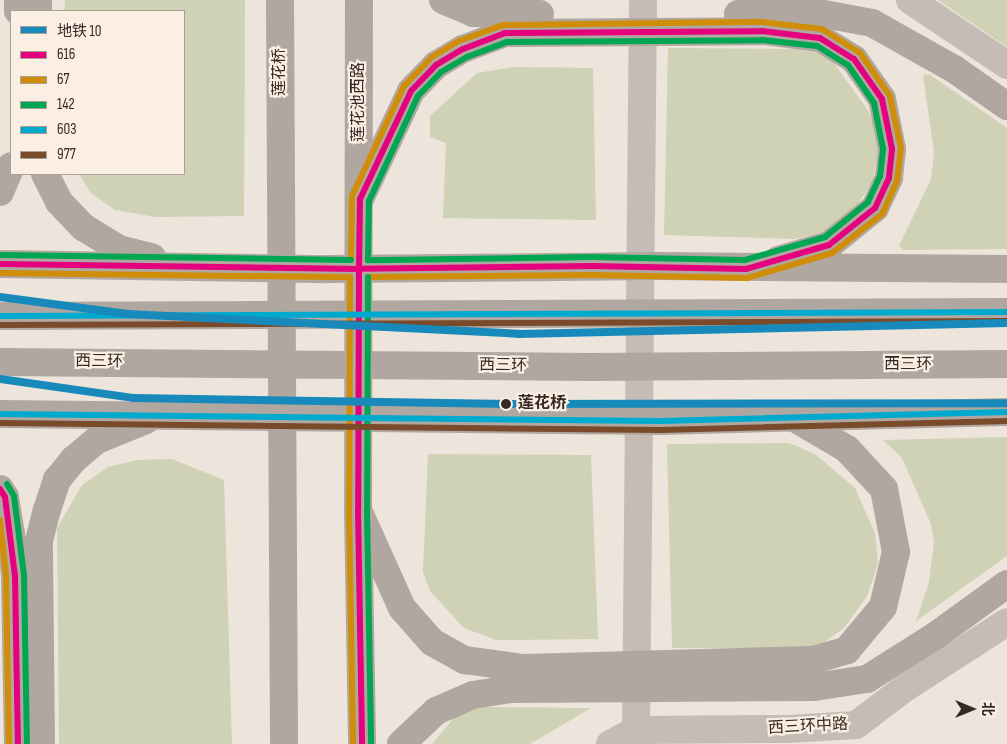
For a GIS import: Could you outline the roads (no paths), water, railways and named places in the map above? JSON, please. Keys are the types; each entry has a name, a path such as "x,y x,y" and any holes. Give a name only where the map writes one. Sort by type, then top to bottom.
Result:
{"highway":[{"name":"莲花桥","path":"280,0 284,744"},
{"name":"莲花池西路","path":"359,0 358,510 362,744"},
{"path":"443,0 473,13 676,23 820,38 854,59 882,99 892,149 889,178 876,208 829,246 746,268"},
{"path":"360,199 411,91 436,65 463,49 505,33 819,13 872,23 954,69 1007,106"},
{"path":"0,192 10,168"},
{"path":"46,175 59,202 83,227 119,249 195,267"},
{"path":"0,264 195,267 658,266 1007,269"},
{"path":"0,316 592,312 1007,312"},
{"name":"西三环","path":"0,362 590,367 1007,364"},
{"path":"0,414 662,421 791,416 1007,412"},
{"path":"41,744 39,541 57,480 73,460 98,440 155,416"},
{"path":"401,744 436,712 473,695 512,689 700,676 813,660 847,650 883,607 896,552 884,490 847,449 791,416"},
{"path":"0,489 5,497 15,576 18,744"},
{"path":"358,510 402,608 432,642 465,660 523,668 700,676 814,687 867,679 935,636 1007,584"}],"street":[{"path":"636,730 643,0"},
{"path":"910,0 1007,65"},
{"name":"西三环中路","path":"610,744 636,730 789,729 856,725 904,688 1007,622"}],"metro line":[{"name":"10","path":"0,297 128,314 518,334 1007,323"},
{"name":"10","path":"0,379 133,398 516,404 1007,403"}],"place":[{"name":"莲花桥","path":"506,404"}]}
